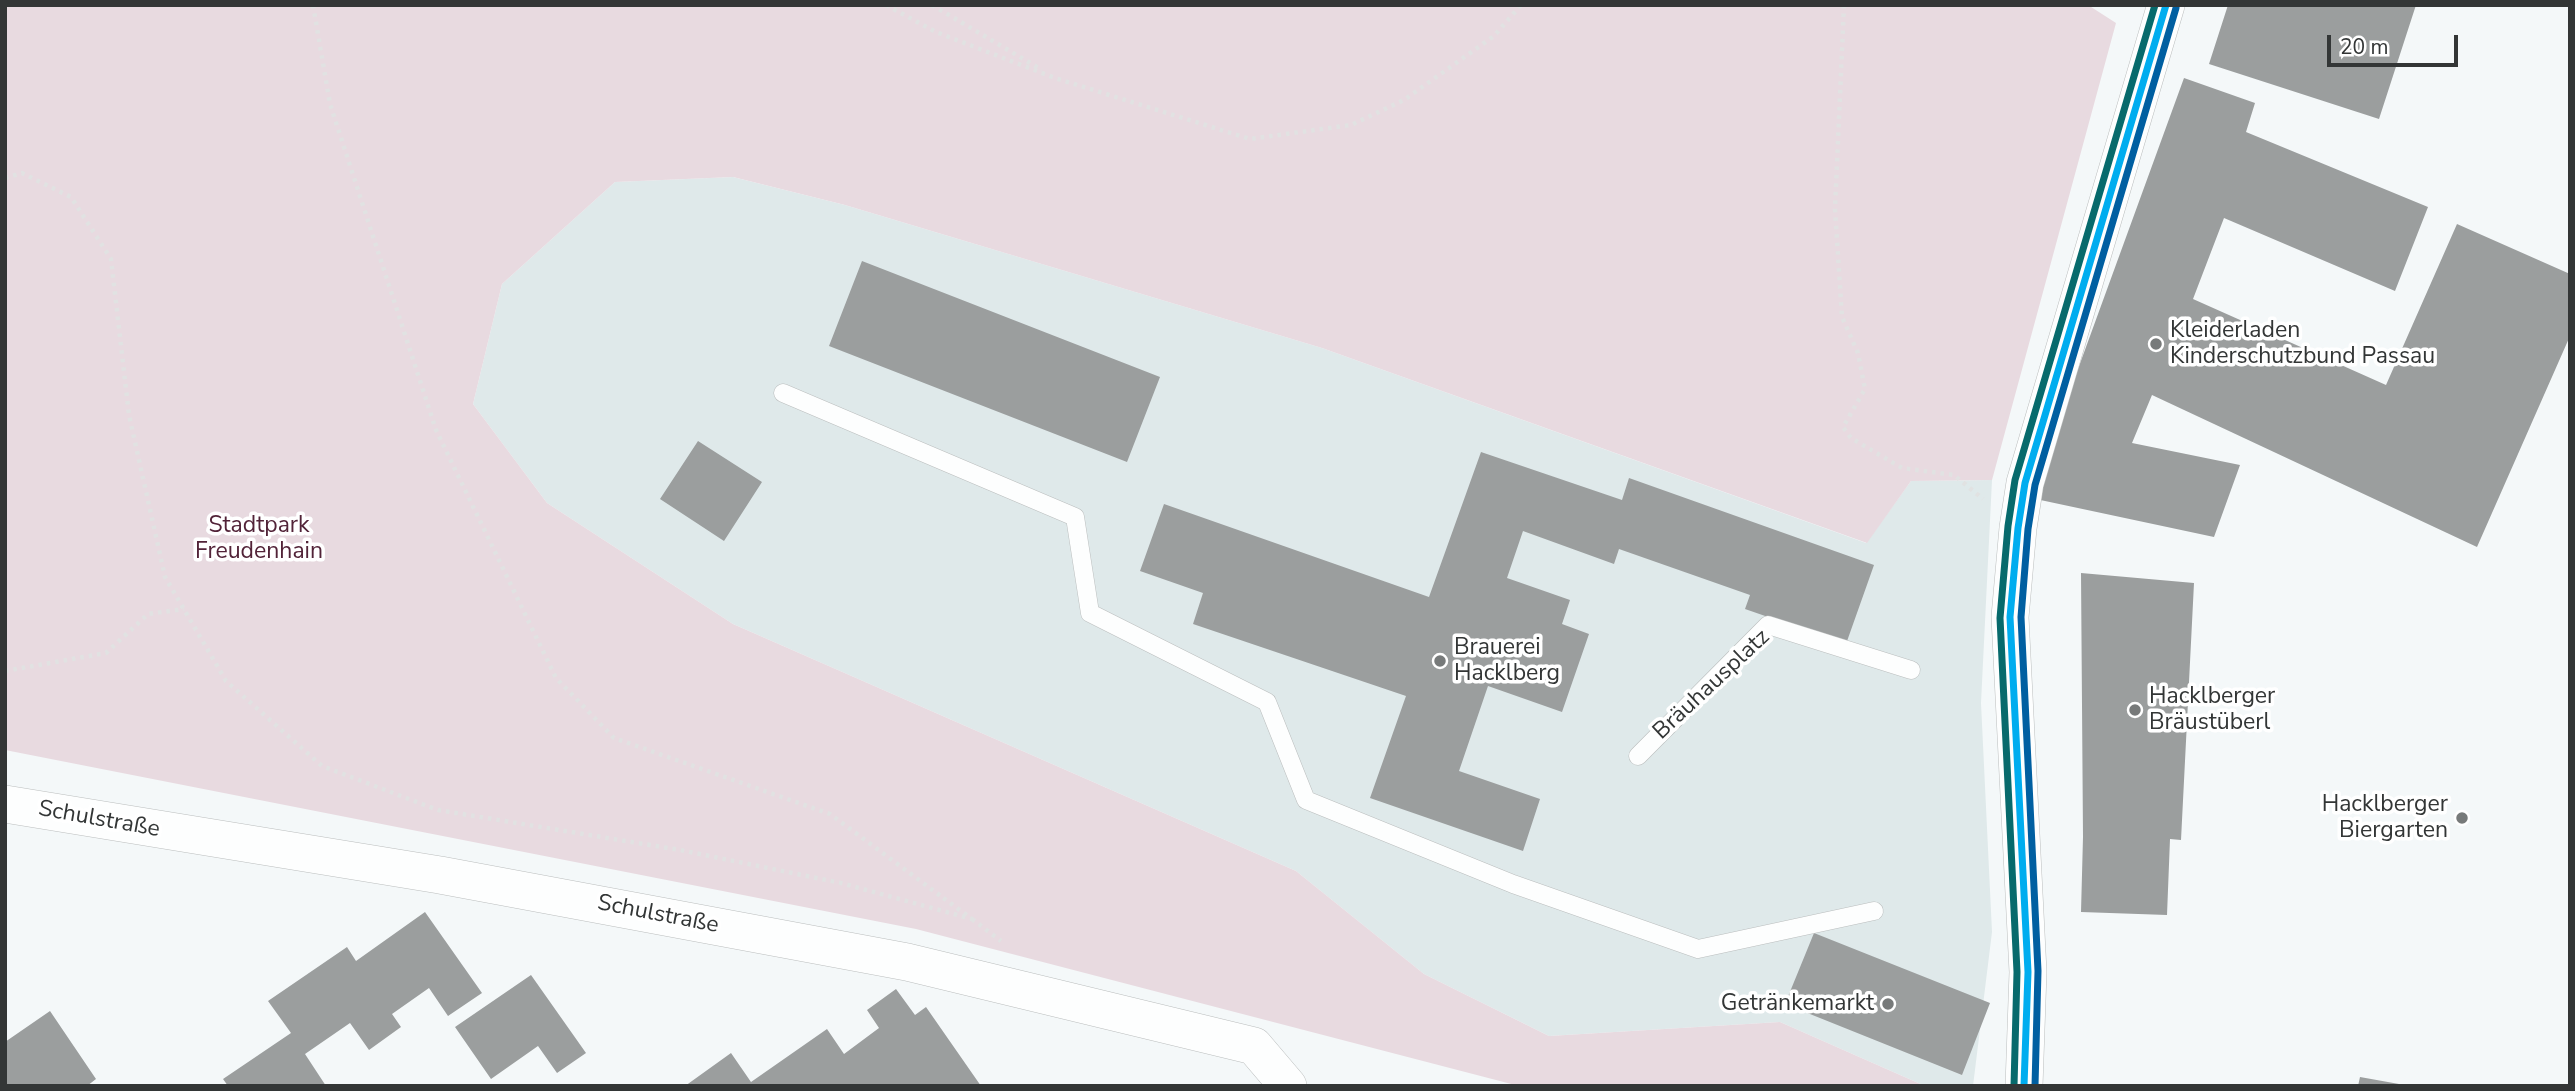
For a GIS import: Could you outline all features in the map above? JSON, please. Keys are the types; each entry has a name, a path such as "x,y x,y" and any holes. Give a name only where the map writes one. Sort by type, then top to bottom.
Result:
{"street":[{"path":"2024,1086 2028,972 2010,617 2018,528 2025,483 2166,5"},
{"name":"Schulstraße","path":"5,804 440,875 907,962 1254,1046 1288,1086"}],"lane":[{"path":"783,393 1075,517 1090,613 1267,702 1306,800 1513,884 1698,949 1874,911"},
{"name":"Bräuhausplatz","path":"1638,756 1768,625 1911,670"}],"path":[{"path":"313,5 330,104 436,430 556,678 614,738 830,814 1003,942"},
{"path":"886,5 936,32 1055,78 1250,139 1351,125 1404,100 1494,36 1521,5"},
{"path":"932,5 1055,78"},
{"path":"1844,5 1835,209 1842,317 1858,353 1865,389 1843,427 1851,438 1902,468 1954,475 2018,528"},
{"path":"5,178 22,173 71,197 111,259 129,415 166,577 226,681 322,766 439,810 680,850 841,883 972,919"},
{"path":"5,671 106,653 148,614 184,610"}],"shaded area":[{"path":"733,177 845,205 1322,348 1866,543 1911,481 1992,480 1981,703 1992,932 1973,1086 1925,1086 1780,1022 1549,1036 1424,974 1296,871 733,624 547,503 473,404 502,284 615,182"}],"green space":[{"name":"Stadtpark Freudenhain","path":"5,5 2088,5 2116,23 1992,480 1911,481 1867,543 1322,348 845,205 733,177 615,182 502,284 473,404 547,503 733,624 1296,871 1424,974 1549,1036 1780,1022 1925,1086 1519,1086 916,929 5,750"}],"building":[{"path":"2228,5 2416,5 2379,119 2209,64"},
{"path":"2184,78 2255,103 2246,132 2428,207 2395,291 2224,218 2193,299 2386,385 2457,224 2570,274 2570,336 2477,547 2152,395 2132,443 2240,465 2214,537 2031,498"},
{"path":"862,261 1160,377 1127,462 829,346"},
{"path":"698,441 762,482 724,541 660,499"},
{"name":"Brauerei Hacklberg","path":"1481,452 1622,500 1629,478 1874,565 1846,644 1745,609 1750,595 1619,549 1614,564 1523,531 1507,578 1570,600 1562,624 1589,634 1562,712 1488,686 1459,771 1540,799 1523,851 1370,798 1406,696 1193,624 1203,593 1140,571 1164,504 1429,597"},
{"name":"Hacklberger Bräustüberl","path":"2081,573 2194,583 2181,840 2170,839 2167,915 2081,912"},
{"path":"425,912 482,993 448,1016 429,988 392,1014 401,1027 369,1050 350,1023 305,1054 326,1086 228,1086 223,1079 291,1033 268,1001 347,947 356,961"},
{"name":"Getränkemarkt","path":"1814,933 1990,1003 1962,1075 1785,1004"},
{"path":"531,975 586,1053 557,1073 538,1046 491,1079 455,1027"},
{"path":"896,989 915,1015 926,1007 981,1086 685,1086 731,1053 751,1082 827,1029 844,1054 879,1028 867,1010"},
{"path":"50,1011 96,1079 87,1086 5,1086 5,1042"},
{"path":"2360,1077 2399,1084 2399,1086 2358,1086"}],"transit line":[{"path":"2014,1086 2017,972 2000,618 2008,526 2015,480 2155,5"},
{"path":"2024,1086 2028,972 2010,617 2018,528 2025,483 2166,5"},
{"path":"2035,1086 2038,971 2021,617 2028,529 2035,485 2176,8"}],"place":[{"name":"Kleiderladen Kinderschutzbund Passau","path":"2156,344"},
{"name":"Brauerei Hacklberg","path":"1440,661"},
{"name":"Hacklberger Bräustüberl","path":"2135,710"},
{"name":"Hacklberger Biergarten","path":"2462,818"},
{"name":"Getränkemarkt","path":"1888,1004"}]}
